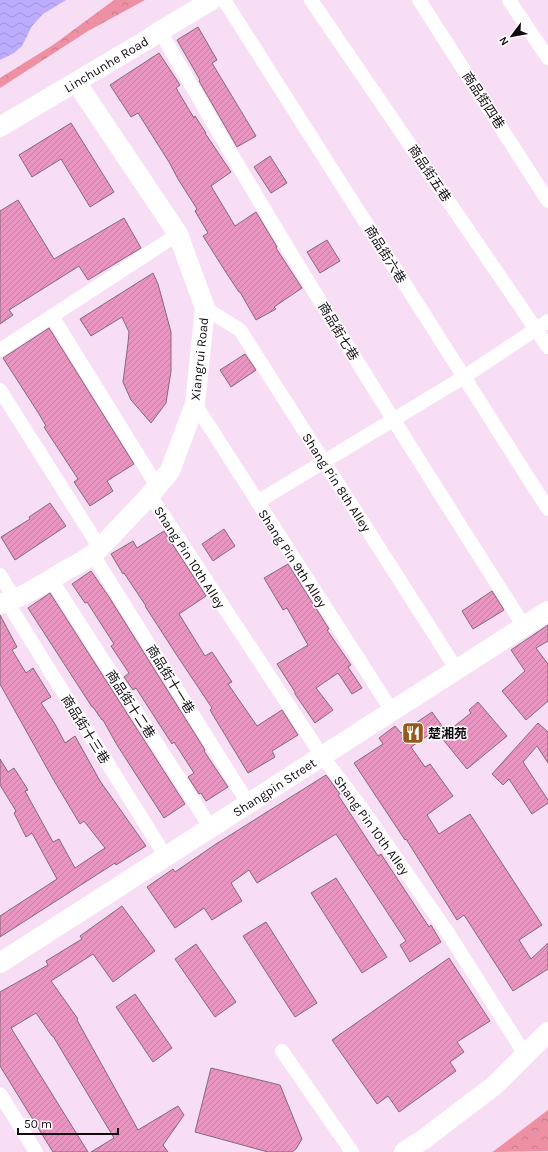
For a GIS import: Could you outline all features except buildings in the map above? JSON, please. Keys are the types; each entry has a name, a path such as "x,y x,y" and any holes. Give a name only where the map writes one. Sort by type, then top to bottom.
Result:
{"street":[{"name":"Linchunhe Road","path":"0,127 212,0"},
{"name":"商品街六巷","path":"224,0 548,509"},
{"name":"商品街五巷","path":"311,0 542,325 548,347"},
{"name":"商品街四巷","path":"419,0 548,201"},
{"path":"508,0 548,58"},
{"name":"商品街七巷","path":"160,31 201,103 393,420 524,626"},
{"name":"Xiangrui Road","path":"7,602 51,580 96,551 153,491 170,471 195,404 205,308 178,234 76,82"},
{"path":"0,350 178,234"},
{"name":"Shang Pin 8th Alley","path":"205,308 240,330 457,670"},
{"name":"Shang Pin 10th Alley","path":"52,316 153,491 322,756 363,810 450,936 526,1056"},
{"path":"257,502 464,377 542,325"},
{"name":"商品街十一巷","path":"0,390 248,803"},
{"name":"Shang Pin 9th Alley","path":"195,404 392,711"},
{"name":"商品街十三巷","path":"0,575 7,602 166,856"},
{"name":"商品街十二巷","path":"51,580 211,828"},
{"name":"Shangpin Street","path":"0,963 548,611"},
{"path":"404,1152 424,1139 495,1085 526,1056 548,1032"},
{"path":"282,1051 352,1152"},
{"path":"0,1094 36,1152"}],"green space":[{"path":"114,0 145,0 88,31 0,88 0,78 53,45"},
{"path":"548,1110 548,1151 492,1152 494,1151"}],"water":[{"path":"0,0 66,0 43,14 32,26 22,46 14,53 0,60"}],"place":[{"name":"楚湘苑","path":"413,733"}]}
